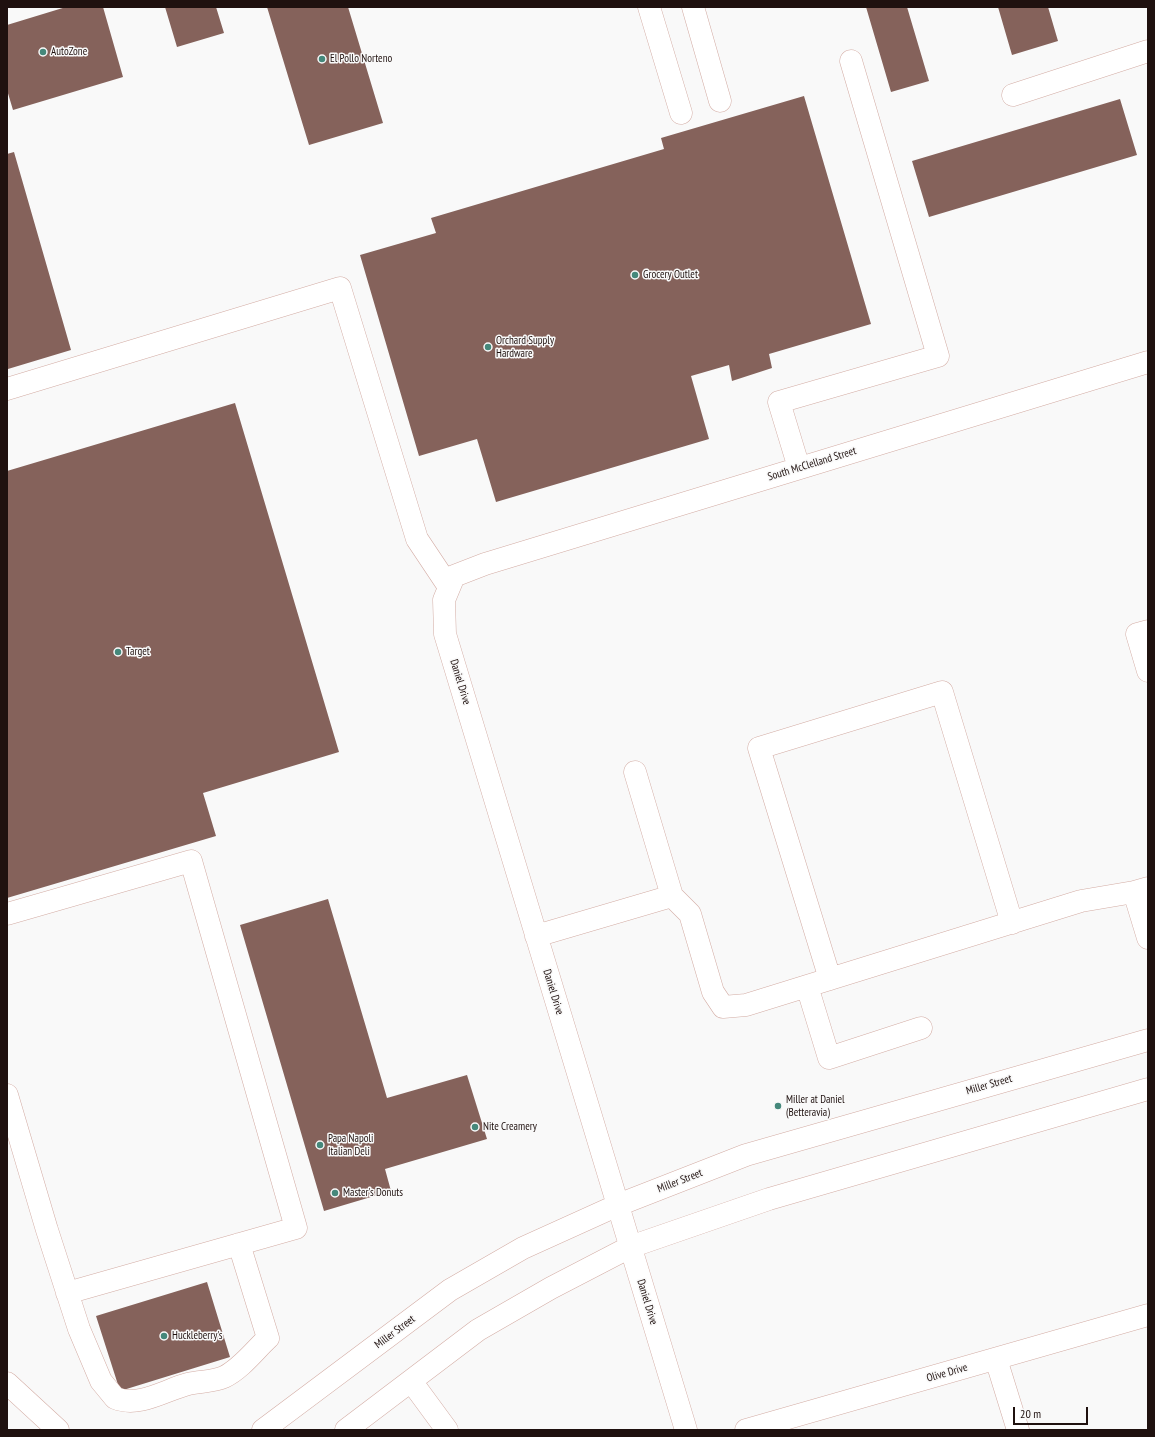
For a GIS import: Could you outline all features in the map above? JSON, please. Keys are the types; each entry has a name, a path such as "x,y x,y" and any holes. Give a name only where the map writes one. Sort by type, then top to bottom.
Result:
{"main road":[{"path":"649,7 681,113"},
{"path":"693,7 720,101"},
{"path":"1013,94 1148,51"},
{"path":"799,468 779,402 938,356 851,61"},
{"path":"7,389 340,288 417,539 449,587"},
{"name":"South McClelland Street","path":"476,568 1148,362"},
{"name":"Daniel Drive","path":"476,568 454,576 444,600 445,634 686,1430"},
{"path":"1148,631 1137,634 1148,671"},
{"path":"830,979 760,748 942,692 1012,923"},
{"path":"634,772 672,896 690,914 713,992 723,1007 746,1005 1081,901 1141,890 1148,938"},
{"path":"7,914 191,861 296,1228 67,1293"},
{"path":"536,936 672,896"},
{"path":"807,986 829,1058 921,1028"},
{"name":"Miller Street","path":"263,1430 450,1290 523,1248 618,1205 746,1155 1148,1040"},
{"path":"346,1430 478,1330 551,1288 630,1247 769,1199 1148,1089"},
{"path":"7,1094 79,1329 108,1392 115,1398 122,1401 139,1400 188,1384 214,1381 226,1376 268,1338 240,1244"},
{"name":"Olive Drive","path":"746,1430 1148,1315"},
{"path":"996,1359 1018,1430"},
{"path":"411,1381 447,1430"},
{"path":"7,1383 58,1430"}],"building":[{"path":"66,7 103,7 123,77 13,110 7,90 7,25"},
{"path":"165,7 216,7 224,33 177,47"},
{"path":"267,7 348,7 383,123 309,145"},
{"path":"866,7 907,7 929,81 891,92"},
{"path":"998,7 1048,7 1058,41 1012,55"},
{"path":"804,96 871,324 769,354 772,368 732,381 729,365 691,376 709,439 496,502 477,439 419,456 360,255 436,233 431,218 664,149 661,138"},
{"path":"1120,99 1137,155 929,217 912,161"},
{"path":"14,152 71,350 8,369 7,154"},
{"path":"235,403 339,752 203,793 216,836 7,898 7,471"},
{"path":"328,899 387,1098 467,1075 487,1139 385,1169 391,1191 324,1211 240,925"},
{"path":"207,1282 230,1357 120,1391 96,1316"}],"place":[{"name":"AutoZone","path":"43,52"},
{"name":"El Pollo Norteno","path":"322,59"},
{"name":"Grocery Outlet","path":"635,275"},
{"name":"Orchard Supply Hardware","path":"488,347"},
{"name":"Target","path":"118,652"},
{"name":"Miller at Daniel (Betteravia)","path":"778,1106"},
{"name":"Nite Creamery","path":"475,1127"},
{"name":"Papa Napoli Italian Deli","path":"320,1145"},
{"name":"Master's Donuts","path":"335,1193"},
{"name":"Huckleberry's","path":"164,1336"}]}
